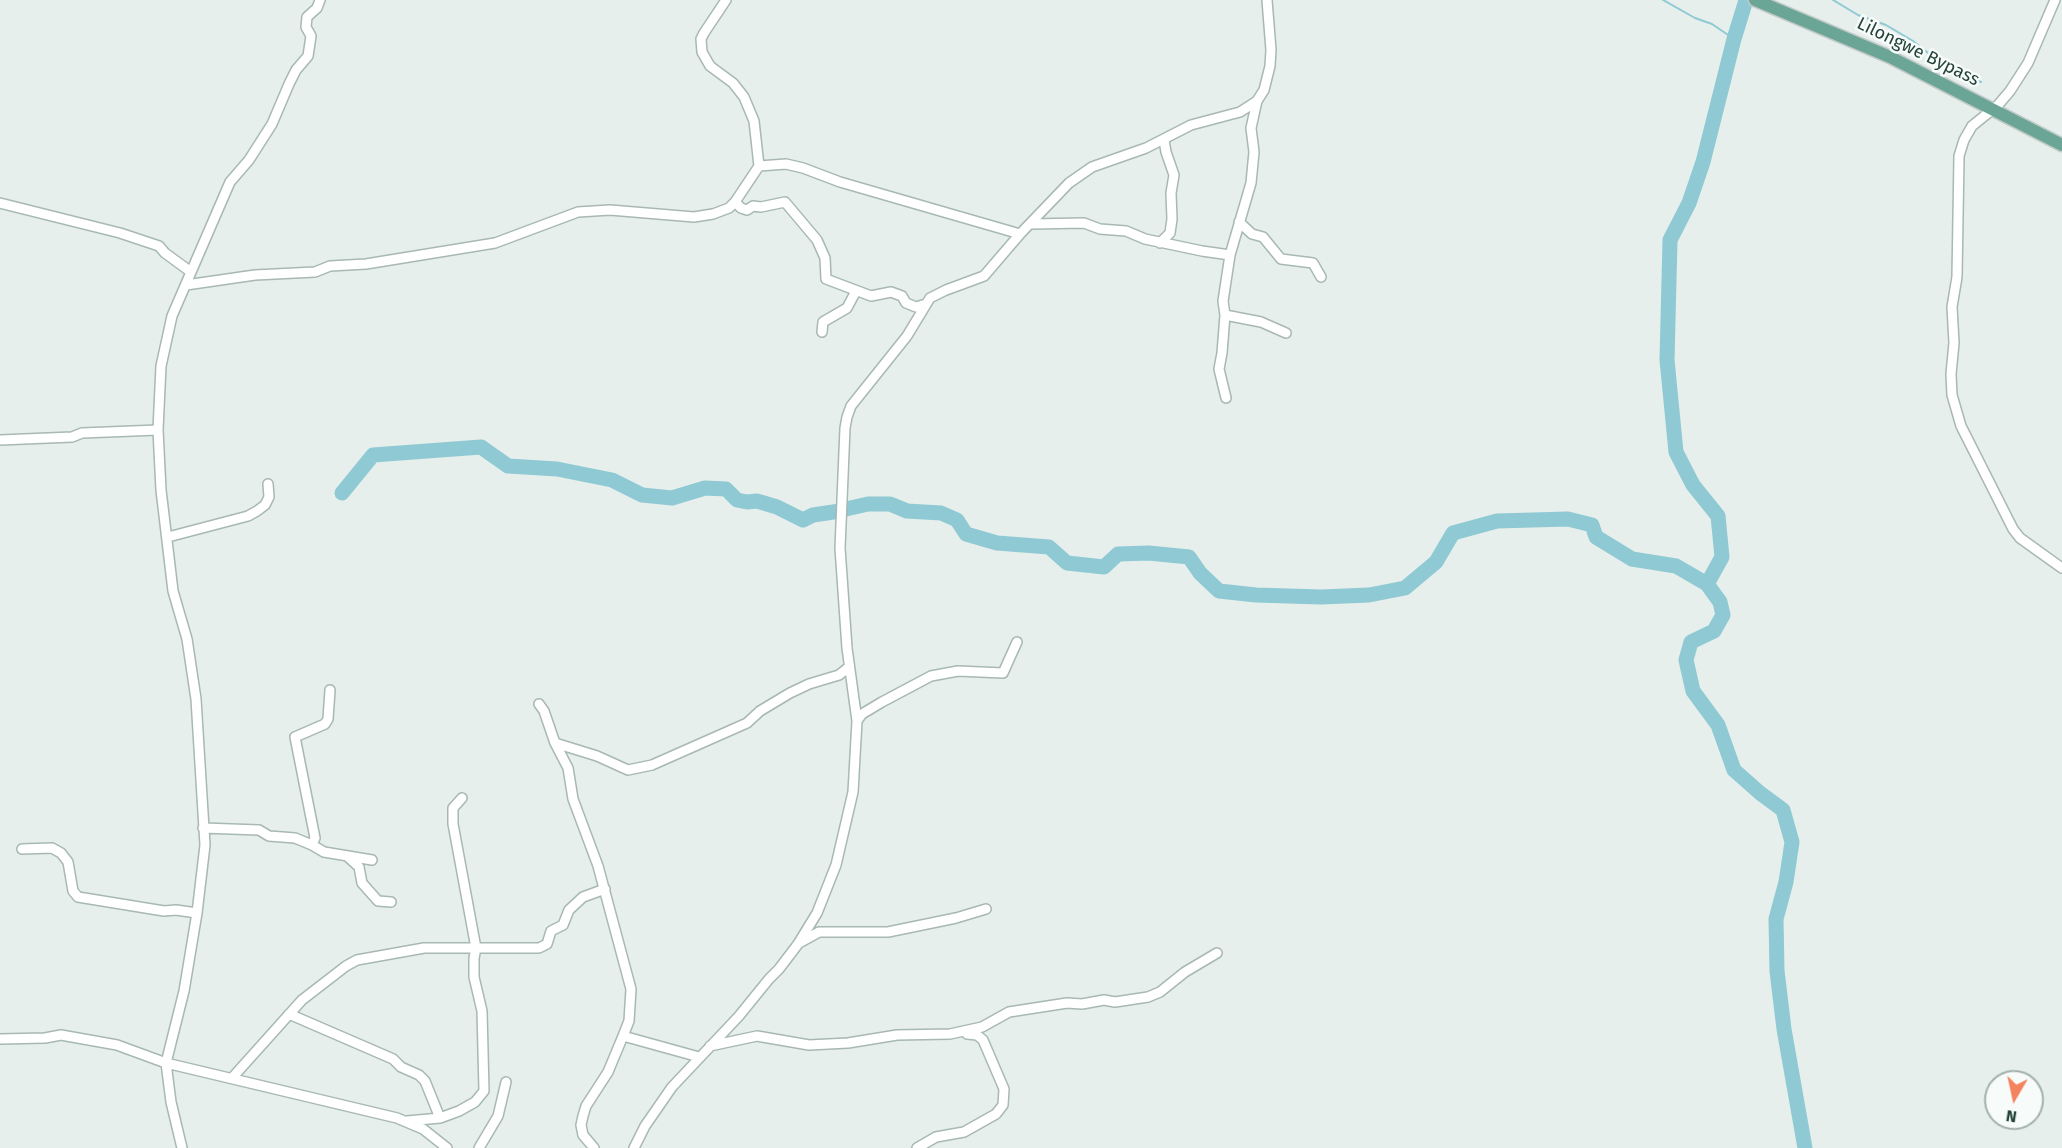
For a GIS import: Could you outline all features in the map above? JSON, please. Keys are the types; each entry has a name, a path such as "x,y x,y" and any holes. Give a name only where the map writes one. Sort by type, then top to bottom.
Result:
{"main road":[{"name":"Lilongwe Bypass","path":"1759,2 1863,44 2062,145"}],"street":[{"path":"182,1148 171,1102 166,1063 184,991 205,845 196,699 187,639 173,591 161,490 158,430 161,366 172,316 230,182 249,160 272,124 296,70 308,56 311,36 306,27 307,17 320,0"},
{"path":"186,285 255,275 315,272 330,266 366,264 495,243 578,212 610,210 694,217 713,214 729,208 759,166 754,121 744,97 733,83 710,66 702,52 701,39 726,0"},
{"path":"1226,398 1219,369 1225,315 1223,301 1230,255 1246,204 1252,174 1254,152 1251,128 1257,101 1264,90 1270,66 1267,0"},
{"path":"2055,0 2028,63 2010,91 1994,109 1972,126 1959,156 1957,277 1953,307 1954,343 1951,374 1952,395 1961,426 2013,529 2020,538 2062,568"},
{"path":"633,1148 667,1095 699,1057 740,1016 798,944 827,891 842,844 853,792 857,721 849,667 840,548 847,417 851,406 907,336 926,304 937,294 984,276 1069,183 1092,167 1164,140 1191,125 1240,112 1257,101"},
{"path":"1160,243 1170,233 1174,175 1164,140"},
{"path":"759,166 774,164 794,166 840,182 1020,234"},
{"path":"735,202 747,210 753,206 760,207 785,202 817,240 825,258 826,279 871,296 891,292 902,296 906,303 916,307 926,304"},
{"path":"0,203 120,233 159,246 190,272"},
{"path":"1239,222 1252,234 1263,237 1281,259 1313,263 1321,277"},
{"path":"1031,224 1084,223 1100,229 1126,231 1160,243 1230,255"},
{"path":"822,332 823,322 847,308 856,291"},
{"path":"1225,315 1261,322 1286,333"},
{"path":"0,440 72,437 81,433 158,430"},
{"path":"168,537 248,516 266,505 269,497 268,484"},
{"path":"857,721 862,714 931,676 958,671 1003,673 1017,642"},
{"path":"555,743 597,756 628,770 652,765 747,723 760,711 790,693 809,684 839,675 849,667"},
{"path":"312,845 315,838 295,737 325,724 328,718 330,690"},
{"path":"539,704 568,768 573,799 598,866 631,989 629,1021 608,1072 586,1106 583,1116 581,1125 583,1135 594,1148"},
{"path":"406,1121 440,1118 467,1107 475,1102 484,1091 482,1011 474,977 476,948 453,824 453,808 462,798"},
{"path":"203,828 259,830 269,836 295,838 324,852 372,860"},
{"path":"22,849 52,848 61,853 68,862 73,891 78,897 164,911 197,913"},
{"path":"347,856 359,867 362,883 378,900 391,902"},
{"path":"232,1078 302,1000 357,960 424,948 539,948 547,944 551,931 563,925 569,910 583,897 605,889"},
{"path":"798,944 819,932 888,932 956,918 986,909"},
{"path":"950,1034 982,1027 1009,1012 1148,997 1160,992 1185,972 1217,953"},
{"path":"289,1014 393,1059 401,1067 419,1075 425,1081 440,1118"},
{"path":"710,1046 756,1036 809,1045 897,1035 973,1034 983,1040 1004,1089 1003,1105 996,1114 964,1132 936,1137 917,1148"},
{"path":"0,1039 45,1038 61,1035 117,1045 166,1063 406,1121 423,1129 447,1148"},
{"path":"623,1036 699,1057"},
{"path":"479,1148 498,1116 506,1082"}],"waterway":[{"path":"1663,0 1695,18 1712,24 1734,39"},
{"path":"1707,584 1722,557 1718,516 1693,485 1676,452 1667,360 1670,240 1689,203 1703,162 1746,0"},
{"path":"1833,0 1858,15 1886,25 1913,41 1943,65 1981,82"},
{"path":"342,493 373,455 481,447 508,466 557,469 612,480 642,495 672,498 705,488 726,489 737,500 757,501 777,507 803,520 813,515 840,511"},
{"path":"846,509 868,504 890,504 907,511 941,513 957,520 966,534 997,543 1049,547 1067,563 1104,567 1118,554 1149,553 1189,557 1200,573 1219,591 1256,595 1321,597 1369,595 1405,588 1436,562 1453,533 1497,521 1568,519 1592,525 1596,537 1632,559 1676,566 1707,584 1720,602 1723,615 1714,631 1691,642 1686,660 1693,691 1718,725 1734,770 1783,810 1792,842 1786,882 1776,919 1777,971 1784,1029 1805,1148"}]}
